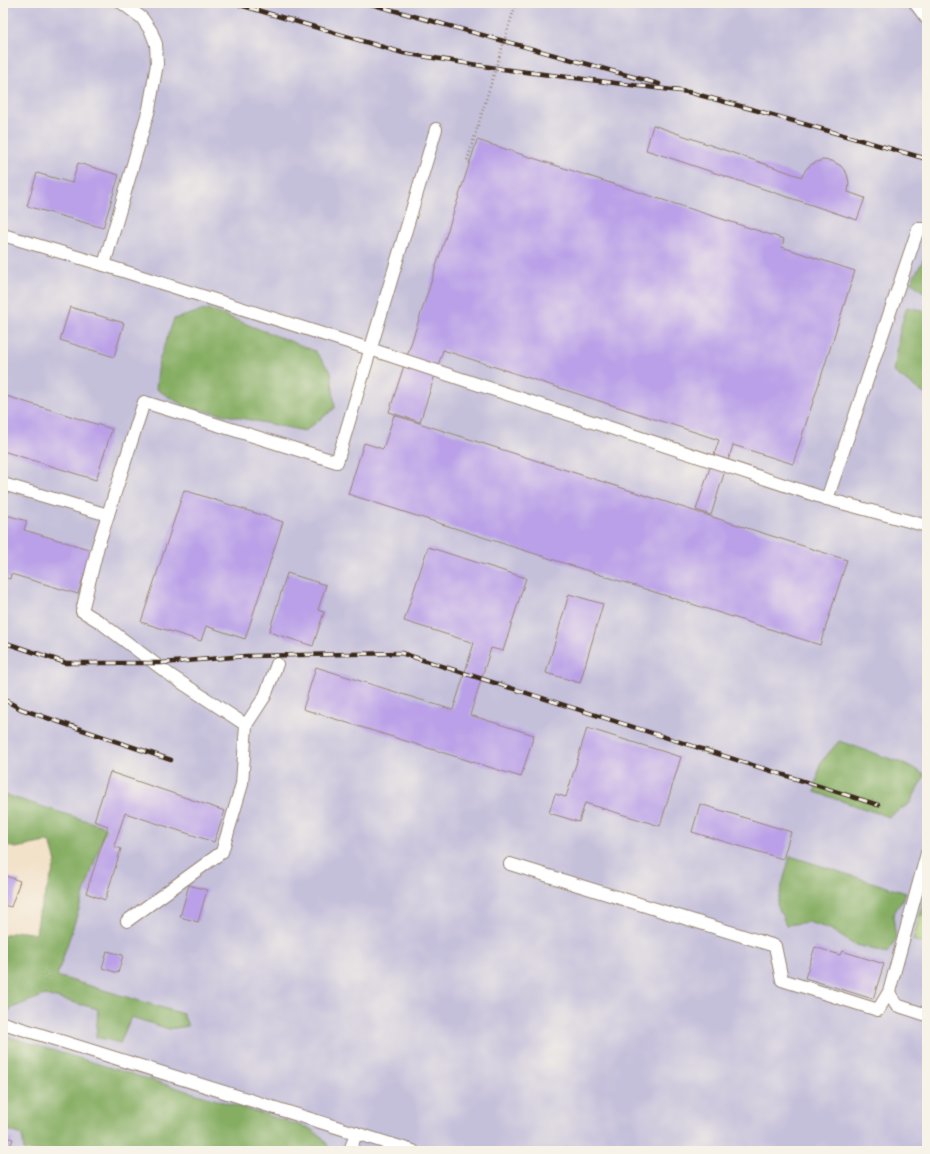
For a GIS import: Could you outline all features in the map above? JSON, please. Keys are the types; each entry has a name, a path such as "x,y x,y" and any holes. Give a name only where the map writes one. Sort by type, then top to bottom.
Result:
{"lane":[{"path":"104,265 149,110 157,64 156,44 151,31 142,18 122,3"},
{"path":"915,3 927,19"},
{"path":"246,725 170,675 100,622 82,611 98,546 144,402 337,462 436,129"},
{"path":"827,498 918,229 927,229"},
{"path":"3,235 104,265 370,349 827,498 927,526"},
{"path":"3,484 108,515"},
{"path":"127,921 222,852 242,784 246,725 265,696 277,664"},
{"path":"510,864 775,946 782,980 878,1010 889,992 927,853"},
{"path":"889,992 896,1005 927,1015"},
{"path":"3,1023 414,1151"},
{"path":"350,1151 356,1133"}],"path":[{"path":"470,162 467,161 516,3"}],"shaded area":[{"path":"3,3 927,3 927,1151 3,1151 3,986 106,827 3,794"}],"green space":[{"path":"927,253 927,295 911,282"},
{"path":"907,307 927,311 927,396 894,372 900,329"},
{"path":"208,309 315,351 331,372 335,408 305,431 186,407 156,389 159,361 174,319"},
{"path":"839,741 908,765 925,775 910,803 889,817 815,792 820,763"},
{"path":"3,794 106,827 57,976 183,1014 188,1026 169,1029 131,1017 120,1043 96,1037 98,1009 45,995 12,1008 5,1016 3,1016 3,936 18,931 36,934 39,913 56,862 50,841 16,848 3,845"},
{"path":"790,856 906,893 893,915 896,939 887,953 853,944 830,929 808,922 786,925 777,904"},
{"path":"927,888 927,914 920,915"},
{"path":"927,914 927,944 913,940 920,915"},
{"path":"3,1035 309,1128 323,1138 331,1151 24,1151 22,1135 3,1128"}],"building":[{"path":"653,125 802,177 806,169 812,164 822,160 832,161 841,166 847,174 849,183 848,192 865,198 857,220 646,150"},
{"path":"477,140 784,239 782,247 855,271 793,464 733,445 711,515 696,510 719,440 443,350 420,422 389,412"},
{"path":"78,163 119,175 103,228 27,206 37,173 72,183"},
{"path":"70,307 124,323 114,357 60,340"},
{"path":"3,395 112,429 96,480 3,451"},
{"path":"394,415 847,560 820,645 348,494 364,443 383,449"},
{"path":"184,490 283,522 245,639 206,626 201,641 141,622"},
{"path":"3,514 27,521 24,530 92,550 78,594 11,574 10,579 3,577"},
{"path":"428,547 526,578 503,651 491,648 470,715 534,735 521,777 303,709 316,667 453,710 474,643 404,621"},
{"path":"287,573 326,585 318,610 324,612 313,646 269,632"},
{"path":"569,594 603,604 580,683 546,673"},
{"path":"587,728 681,757 660,826 585,803 579,822 549,813 555,794 566,797"},
{"path":"110,772 225,811 214,842 125,813 114,846 121,849 105,900 86,893 108,826 94,821"},
{"path":"700,804 791,832 783,859 692,832"},
{"path":"3,875 20,881 11,907 3,905"},
{"path":"189,885 207,890 198,922 180,917"},
{"path":"815,947 840,955 842,951 884,964 873,999 805,978"},
{"path":"107,951 123,955 118,973 102,968"},
{"path":"3,1136 13,1139 9,1151 3,1151"}],"railway":[{"path":"233,3 403,53 502,69 688,92 927,159"},
{"path":"367,3 659,84"},
{"path":"3,642 66,663 162,663 246,656 401,653 878,805"},
{"path":"3,699 21,709 171,760"}]}
